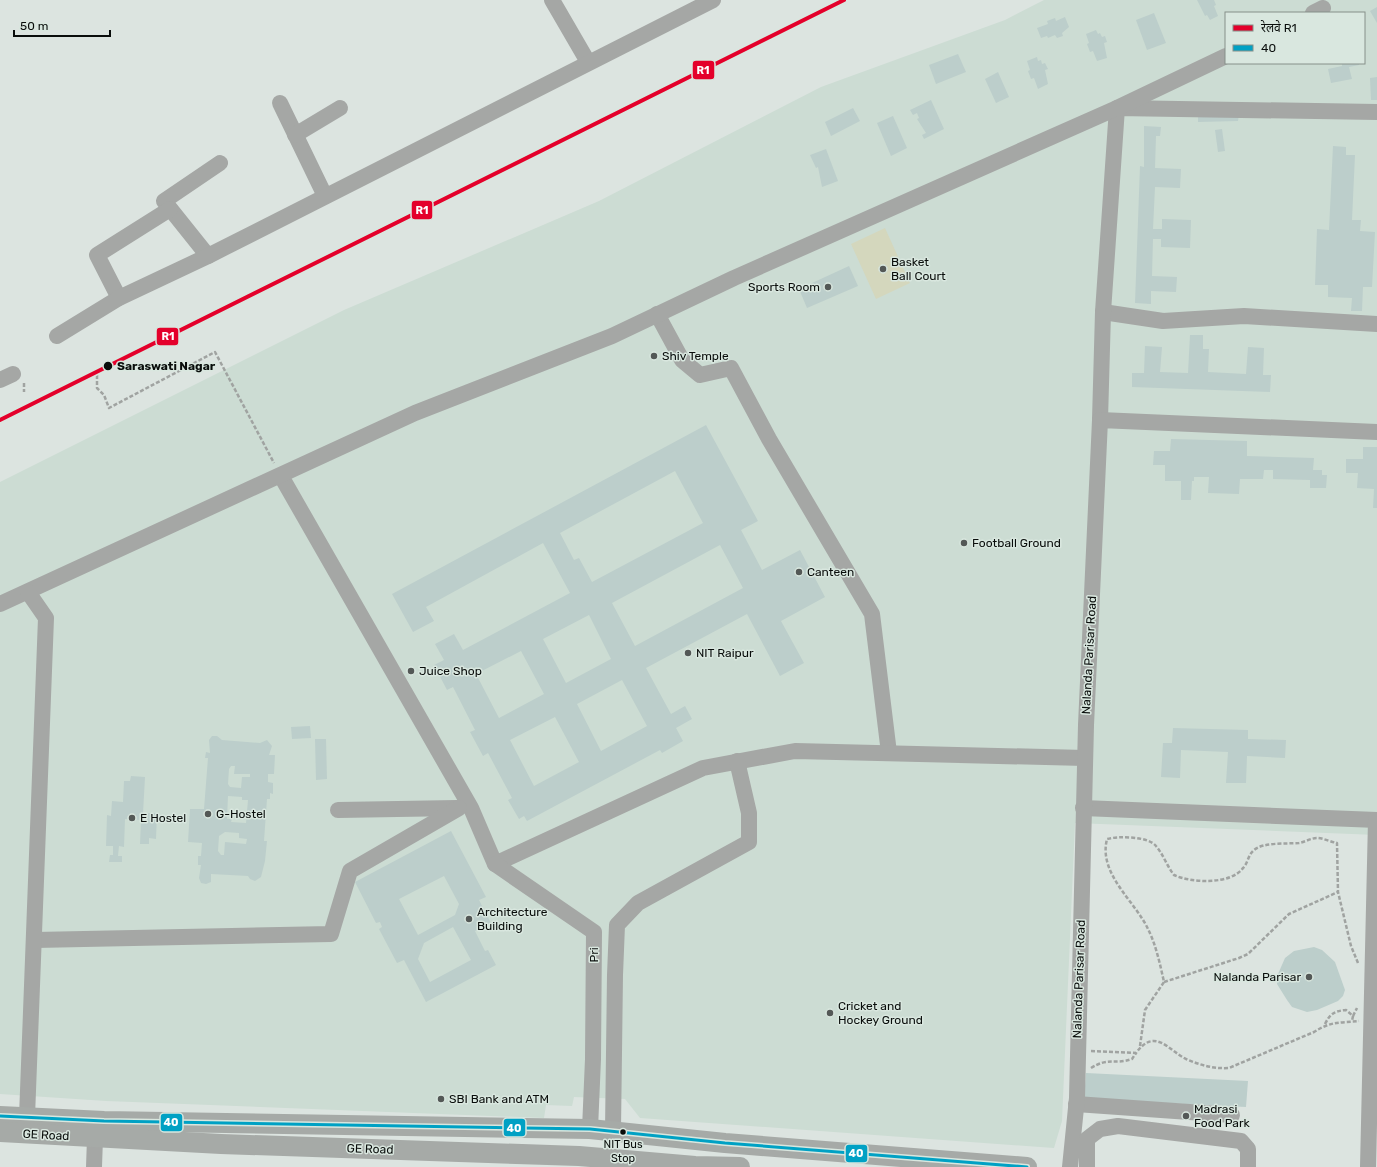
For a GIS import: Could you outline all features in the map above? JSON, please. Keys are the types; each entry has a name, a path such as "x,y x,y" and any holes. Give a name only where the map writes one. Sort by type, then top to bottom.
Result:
{"main road":[{"path":"0,1116 104,1121 613,1130 718,1142 1027,1167"},
{"path":"586,1157 590,1129"},
{"path":"609,1159 613,1130"},
{"name":"GE Road","path":"0,1132 221,1144 586,1157 722,1167"},
{"path":"718,1142 722,1167"}],"street":[{"path":"552,0 588,62"},
{"path":"57,336 119,298 208,256 588,62 713,0"},
{"path":"0,604 281,476 415,413 612,336 741,274 1117,108 1225,56"},
{"path":"280,103 325,196"},
{"path":"295,135 340,108"},
{"path":"1117,108 1377,112"},
{"name":"Nalanda Parisar Road","path":"1070,1167 1077,1086 1083,808 1100,420 1103,312 1117,108"},
{"path":"208,256 164,201 220,163"},
{"path":"119,298 97,255 170,209"},
{"path":"1103,312 1163,320 1244,316 1377,324"},
{"path":"657,314 682,360 700,375 731,368 769,439 872,614 889,753"},
{"path":"1100,420 1377,432"},
{"path":"281,476 496,864 703,768 795,750 1085,758"},
{"path":"27,1117 35,940 46,618 28,592"},
{"path":"594,932 617,925 638,903 749,842 750,813 737,761"},
{"path":"338,810 465,808"},
{"path":"35,940 331,934 350,871 465,808"},
{"path":"1083,808 1376,820 1362,1018 1368,1167"},
{"name":"Pri","path":"496,864 594,932 592,1098 590,1129"},
{"path":"613,1130 617,925"},
{"path":"1076,1104 1232,1115"},
{"path":"1087,1167 1087,1139 1100,1129 1118,1126 1241,1141 1248,1149 1248,1167"},
{"path":"94,1167 95,1138"}],"path":[{"path":"97,375 97,388 104,395 109,408 215,352 281,476"},
{"path":"1164,982 1148,928 1120,888 1108,864 1106,846 1108,840 1114,838 1146,840 1156,845 1174,876 1194,882 1213,880 1235,875 1243,868 1249,855 1254,849 1272,844 1300,843 1317,838 1337,843 1338,892 1346,928 1359,970"},
{"path":"1077,1086 1082,1076 1100,1062 1113,1060 1126,1061 1132,1059 1140,1046 1146,1010 1164,982 1244,956 1289,914 1338,892"},
{"path":"1325,1025 1328,1016 1339,1011 1346,1010 1362,1018"},
{"path":"1140,1046 1157,1041 1164,1043 1186,1058 1215,1069 1229,1068 1314,1032 1325,1025 1333,1022 1362,1018"},
{"path":"1077,1050 1136,1052"}],"shaded area":[{"name":"NIT Raipur","path":"1044,0 1377,0 1377,835 1075,823 1062,1121 1054,1148 640,1118 625,1099 574,1097 572,1106 546,1105 544,1118 106,1101 0,1094 0,482 344,310 599,201 821,87 1005,20"}],"green space":[{"name":"Basket Ball Court","path":"885,228 910,283 876,299 851,244"}],"building":[{"path":"1197,0 1214,0 1216,5 1214,6 1218,16 1210,20 1207,15 1205,16"},
{"path":"1377,7 1377,23 1370,11"},
{"path":"1154,13 1166,43 1147,50 1136,20"},
{"path":"1065,17 1069,27 1062,33 1063,36 1057,38 1055,35 1048,38 1047,36 1041,38 1037,28 1048,24 1047,21 1055,18 1056,21"},
{"path":"1096,30 1102,37 1105,36 1107,42 1104,43 1107,58 1097,61 1093,51 1090,52 1086,34"},
{"path":"958,54 966,72 936,84 929,65"},
{"path":"1037,57 1038,61 1041,60 1042,64 1045,63 1048,69 1045,70 1048,84 1038,89 1034,78 1031,79 1027,61"},
{"path":"1342,64 1359,64 1349,67 1352,79 1331,83 1328,69 1342,66"},
{"path":"998,72 1009,97 996,103 985,79"},
{"path":"1377,77 1377,100 1371,100 1370,78"},
{"path":"931,100 944,129 924,139 922,135 926,133 917,119 919,118 917,113 913,115 910,110"},
{"path":"853,108 860,121 831,136 825,122"},
{"path":"1198,113 1239,114 1238,121 1198,122"},
{"path":"893,116 907,148 891,156 877,123"},
{"path":"1144,126 1161,127 1160,136 1156,136 1155,168 1181,169 1180,188 1155,187 1153,229 1162,229 1162,219 1191,220 1190,248 1161,247 1161,239 1153,239 1152,276 1177,277 1176,292 1151,291 1151,304 1135,303 1140,166 1144,167"},
{"path":"1222,129 1225,151 1218,152 1215,130"},
{"path":"1333,146 1346,147 1346,155 1355,155 1352,220 1361,220 1360,231 1375,232 1372,287 1363,287 1362,311 1351,311 1352,298 1328,297 1328,285 1315,285 1317,229 1329,230"},
{"path":"826,149 838,181 822,187 818,167 816,168 810,155"},
{"name":"Sports Room","path":"849,266 858,286 807,308 799,289"},
{"path":"1190,335 1203,335 1203,349 1209,349 1208,372 1246,374 1248,347 1264,348 1263,375 1271,375 1270,392 1132,387 1132,373 1144,373 1145,346 1162,347 1160,372 1188,373"},
{"path":"706,425 758,521 741,530 762,570 800,550 825,597 781,621 804,663 780,676 747,614 646,668 671,714 685,706 692,719 676,728 683,741 662,753 660,750 527,821 524,816 519,819 508,800 512,798 488,753 483,756 470,732 475,730 453,687 447,690 434,665 444,660 435,644 454,634 463,650 570,593 543,543 426,607 434,621 413,632 392,594","holes":["675,471 703,523 592,582 579,558 574,560 560,533","720,545 743,588 635,646 612,603","589,615 611,659 566,683 543,639","521,651 544,694 499,718 476,674","622,680 647,726 601,751 577,704","555,717 579,762 534,786 510,740"]},
{"path":"1171,439 1247,441 1247,456 1314,458 1313,470 1322,470 1322,475 1327,475 1326,488 1310,488 1310,480 1273,479 1273,470 1264,470 1263,479 1240,479 1239,494 1208,493 1209,477 1194,477 1194,481 1192,481 1191,500 1181,500 1181,481 1165,481 1165,465 1153,465 1154,451 1170,451"},
{"path":"1363,447 1377,447 1377,508 1373,508 1374,489 1357,488 1358,473 1346,473 1346,459 1363,459"},
{"path":"310,726 311,738 292,739 291,727"},
{"path":"1173,728 1248,730 1248,739 1286,740 1285,758 1247,756 1246,783 1226,783 1228,752 1181,750 1180,778 1161,777 1163,743 1172,743"},
{"name":"G-Hostel","path":"212,736 217,736 222,740 260,743 267,740 272,746 269,755 275,755 274,774 268,774 268,782 273,783 273,794 270,793 270,799 267,799 264,841 267,841 265,861 261,877 255,881 250,879 248,876 211,874 211,882 206,884 201,883 199,878 201,865 198,865 198,856 201,856 202,843 188,842 190,809 204,809 208,758 205,758 206,752 210,753 209,740","holes":["231,766 235,766 234,774 250,774 250,777 242,777 241,788 230,787 228,784 229,769","228,796 242,797 242,800 248,800 246,823 231,822 232,819 227,819","225,832 239,833 239,838 247,839 246,844 225,842 224,855 221,855 218,851 219,836"]},
{"path":"315,739 326,739 327,779 316,780"},
{"name":"E Hostel","path":"131,776 145,777 143,813 157,813 156,839 149,838 149,844 140,844 141,820 125,819 124,847 119,846 118,856 122,856 122,862 109,862 110,855 113,855 113,846 106,846 107,815 111,816 112,801 123,802 124,781 130,781"},
{"name":"Architecture Building","path":"451,831 486,897 479,900 491,923 475,931 485,951 488,950 496,965 426,1002 404,960 397,963 379,929 382,927 380,922 376,923 355,882","holes":["444,876 459,904 455,915 418,935 399,899","453,927 471,960 430,982 418,959 424,943"]},
{"name":"Nalanda Parisar","path":"1314,947 1322,950 1335,962 1345,990 1343,996 1338,1001 1317,1010 1307,1012 1292,1007 1277,984 1278,974 1285,958 1294,951"},
{"path":"1086,1073 1248,1081 1246,1107 1084,1099"}],"rail line":[{"name":"R1","path":"0,420 844,0"}],"transit line":[{"name":"40","path":"0,1116 104,1121 590,1129 725,1143 1027,1167"}],"place":[{"name":"Basket Ball Court","path":"883,269"},
{"name":"Sports Room","path":"828,287"},
{"name":"Shiv Temple","path":"654,356"},
{"name":"Saraswati Nagar","path":"108,366"},
{"name":"Football Ground","path":"964,543"},
{"name":"Canteen","path":"799,572"},
{"name":"NIT Raipur","path":"688,653"},
{"name":"Juice Shop","path":"411,671"},
{"name":"G-Hostel","path":"208,814"},
{"name":"E Hostel","path":"132,818"},
{"name":"Architecture Building","path":"469,919"},
{"name":"Nalanda Parisar","path":"1309,977"},
{"name":"Cricket and Hockey Ground","path":"830,1013"},
{"name":"SBI Bank and ATM","path":"441,1099"},
{"name":"Madrasi Food Park","path":"1186,1116"},
{"name":"NIT Bus Stop","path":"623,1132"}]}
